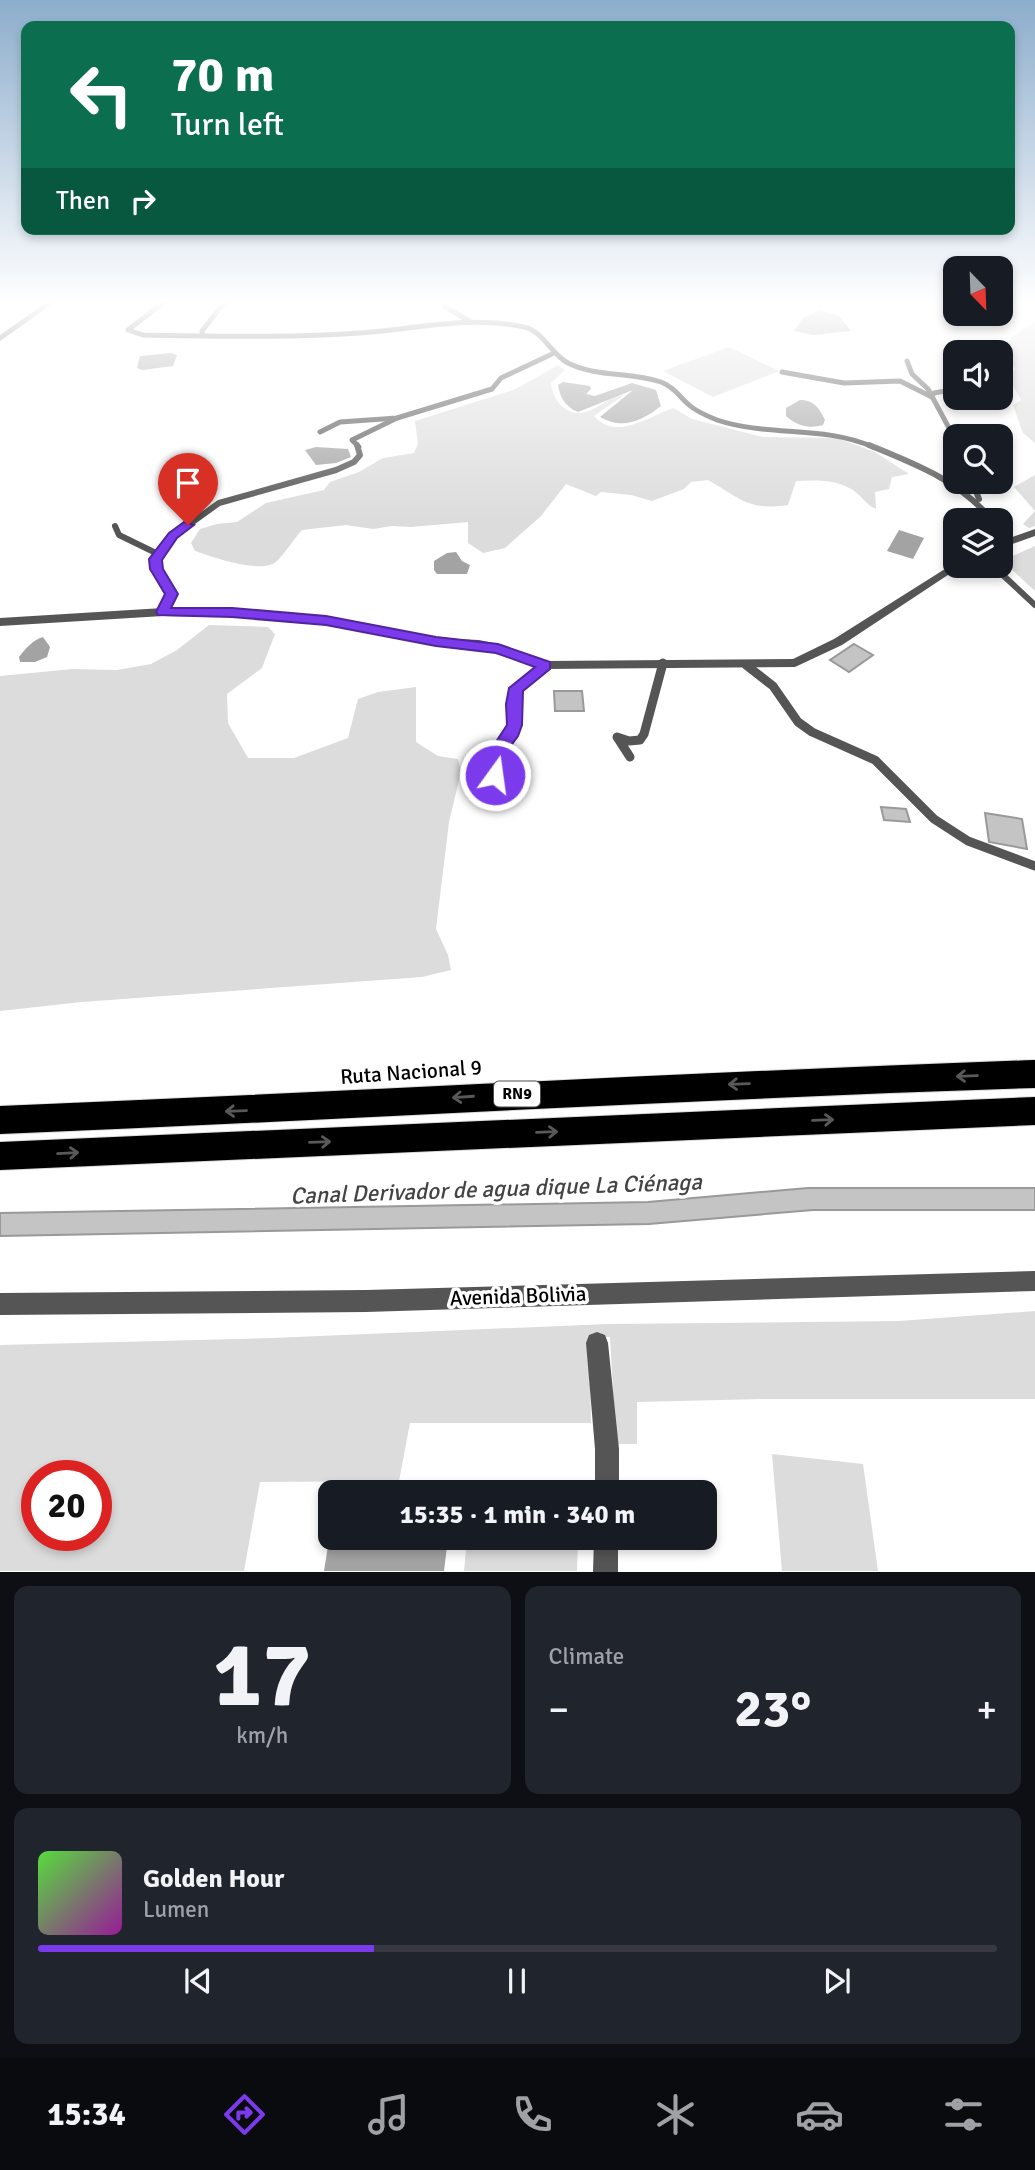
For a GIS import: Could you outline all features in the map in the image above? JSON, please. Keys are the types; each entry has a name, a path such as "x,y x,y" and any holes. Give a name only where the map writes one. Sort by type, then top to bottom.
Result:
{"highway":[{"name":"Ruta Nacional 9","path":"0,1120 277,1109 724,1084 1035,1074"},
{"name":"RN9","path":"0,1156 1035,1111"}],"street":[{"path":"1013,540 1035,532"},
{"path":"0,622 163,612 232,613 326,620 436,642 489,646 545,666 795,663 811,656 943,574"},
{"name":"Avenida Bolivia","path":"0,1304 366,1301 1035,1281"},
{"path":"597,1343 607,1449 607,1480"},
{"path":"605,1572 606,1550"}],"lane":[{"path":"163,612 171,594 157,569 158,554 173,536 219,503 336,470 354,462 360,455 360,447 352,440 397,418 492,388 501,378 511,373"},
{"path":"590,373 663,381 686,405 699,413 726,422 754,428 839,434 855,439 955,485 971,495 984,508"},
{"path":"790,373 844,383 900,382 932,397"},
{"path":"912,373 932,397 947,424"},
{"path":"932,397 934,393 943,391"},
{"path":"320,432 340,422 397,418"},
{"path":"978,494 984,508"},
{"path":"115,526 119,535 158,554"},
{"path":"1006,578 1035,605"},
{"path":"630,757 617,737 629,741 639,740 644,734 663,663"},
{"path":"746,665 773,686 798,722 812,732 875,760 934,819 968,841 1035,866"},
{"path":"495,775 496,754 513,733 515,725 516,688 528,682 545,666"}],"shaded area":[{"path":"543,373 561,373 551,383 552,390 558,402 571,412 586,412 624,395 594,416 612,427 632,425 673,408 692,419 763,437 837,438 875,452 909,474 892,477 889,489 875,492 876,509 853,490 826,481 796,481 788,505 774,506 745,502 708,480 691,482 684,489 652,501 631,495 601,492 596,496 566,484 541,516 505,548 483,553 468,543 468,522 373,529 346,525 302,530 277,561 261,566 249,566 203,554 195,551 191,543 200,529 237,522 266,503 324,490 330,482 359,472 383,458 414,453 418,444 415,421 516,389"},
{"path":"668,373 773,373 713,397"},
{"path":"1013,373 1035,373 1035,443 1023,433 1013,405 1021,400 1013,385"},
{"path":"563,382 590,386 591,389 586,394 595,396 632,383 656,390 661,406 639,420 616,423 600,417 633,390 578,412 570,408 562,398 558,385"},
{"path":"800,400 809,401 816,406 825,420 823,425 803,426 786,416 786,408"},
{"path":"316,447 348,449 351,457 336,463 316,465 305,450"},
{"path":"1035,475 1035,511 1014,487"},
{"path":"1035,511 1035,526 1029,528 1023,524"},
{"path":"899,530 924,538 913,559 887,551"},
{"path":"1035,546 1035,591 1013,571 1013,556"},
{"path":"456,552 462,561 470,565 467,574 437,574 434,561 447,553"},
{"path":"209,625 268,627 275,634 262,668 227,694 228,723 248,758 294,758 348,738 358,699 378,692 416,687 416,742 438,756 458,759 461,772 449,822 436,929 448,955 451,970 422,977 82,1002 0,1011 0,676 73,669 117,670 151,664 177,650"},
{"path":"43,637 50,647 47,657 35,662 20,662 19,657 26,648"},
{"path":"1035,1311 1035,1399 637,1402 637,1444 616,1444 610,1337 589,1337 591,1423 410,1423 399,1480 260,1482 244,1571 0,1571 0,1345 272,1338 608,1324 899,1321"},
{"path":"772,1454 863,1464 878,1571 782,1571"},
{"path":"327,1550 447,1550 444,1571 324,1571"},
{"path":"466,1550 578,1550 577,1571 464,1571"}],"building":[{"path":"854,644 873,655 849,672 830,660"},
{"path":"554,691 582,691 584,711 555,711"},
{"path":"881,807 906,809 910,822 884,820"},
{"path":"985,813 1022,819 1027,849 989,842"},
{"path":"808,1188 1035,1188 1035,1210 813,1210 649,1224 0,1236 0,1213 648,1202"}],"route":[{"path":"188,525 173,536 156,559 157,569 171,594 163,612 232,613 326,620 436,642 498,648 545,666 528,682 516,688 515,725 513,733 496,754 495,775"}],"water label":[{"name":"Canal Derivador de agua dique La Ciénaga","path":"496,1189"}]}
